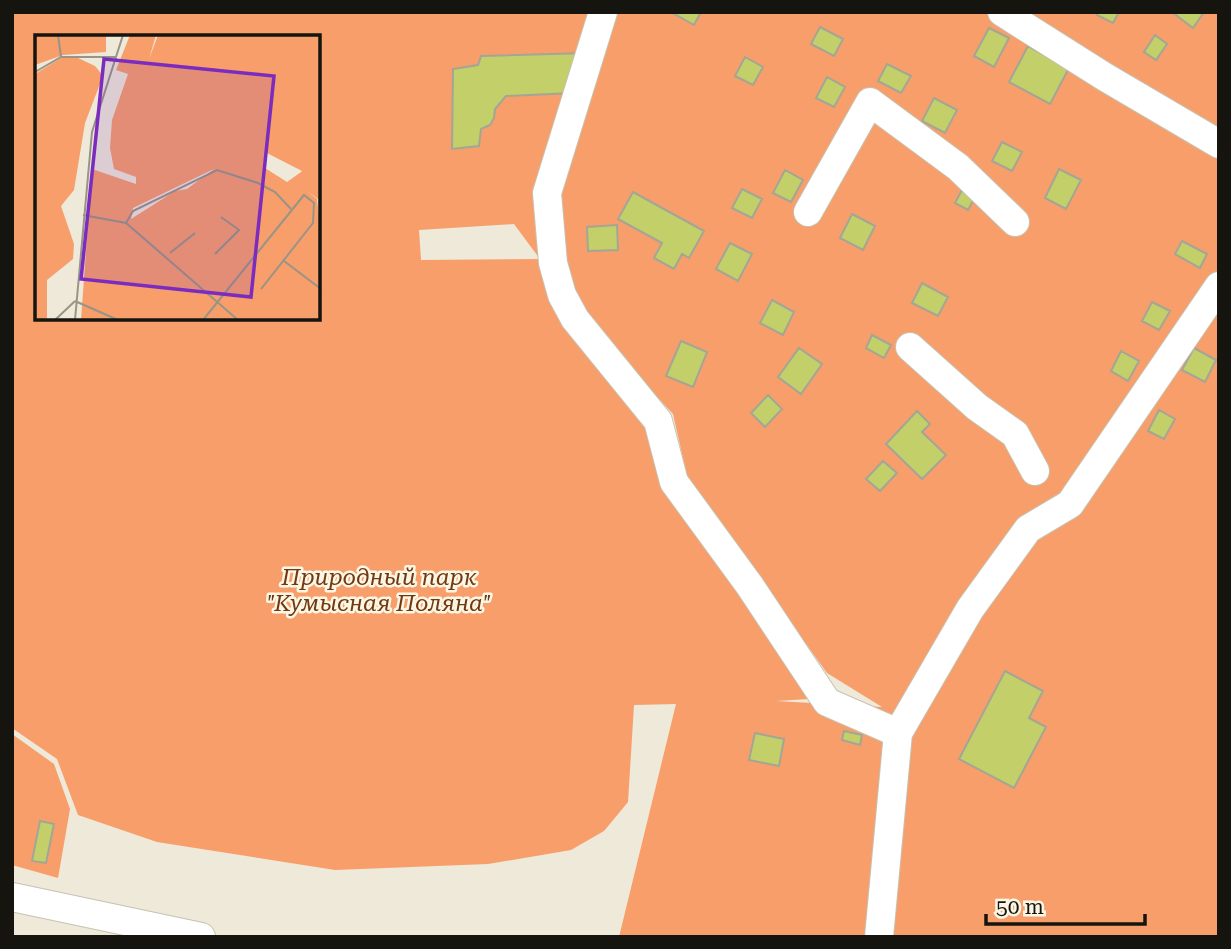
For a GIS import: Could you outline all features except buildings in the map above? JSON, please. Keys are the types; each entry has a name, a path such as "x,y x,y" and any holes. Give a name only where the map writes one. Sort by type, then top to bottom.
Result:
{"street":[{"path":"603,12 547,193 553,263 562,295 583,329 658,421 674,482 750,586 827,702 898,733"},
{"path":"1002,12 1219,144"},
{"path":"808,212 870,102 958,167 1015,222"},
{"path":"879,937 898,733 970,609 1028,529 1070,504 1219,286"},
{"path":"910,347 976,407 1015,434 1035,471"},
{"path":"12,897 201,937"}],"green space":[{"name":"Природный парк \"Кумысная Поляна\"","path":"12,12 1219,12 1219,937 619,937 676,704 634,705 628,802 604,831 571,850 488,864 335,870 157,842 78,815 57,759 12,728","holes":["514,224 540,259 421,260 419,230","584,317 673,414 688,480 827,673 882,707 776,701 809,699 666,488 654,425"]},
{"path":"12,734 54,764 70,809 58,878 12,865"}]}
